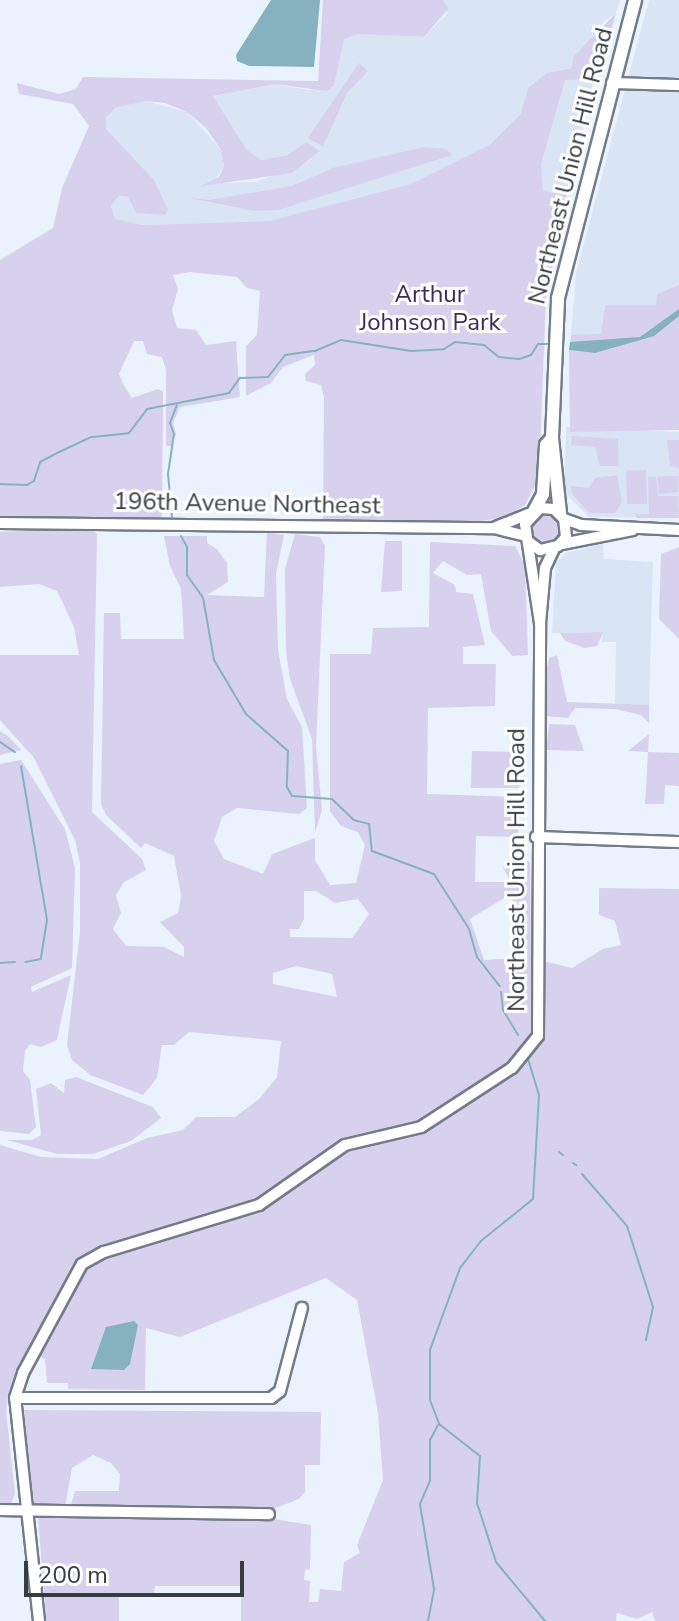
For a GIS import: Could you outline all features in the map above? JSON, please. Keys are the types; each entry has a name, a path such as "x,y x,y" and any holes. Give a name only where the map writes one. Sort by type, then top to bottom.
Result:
{"main road":[{"name":"Northeast Union Hill Road","path":"562,516 552,438 556,325 564,267 635,0"},
{"name":"Northeast Union Hill Road","path":"532,512 543,494 546,445 552,438"}],"street":[{"path":"612,83 679,85"},
{"path":"633,530 540,550 527,539 532,512 547,508 562,516 633,530 679,530"},
{"name":"196th Avenue Northeast","path":"494,528 532,512"},
{"path":"556,548 567,531 562,516"},
{"name":"196th Avenue Northeast","path":"0,523 494,528 527,539"},
{"name":"Northeast Union Hill Road","path":"527,539 540,623"},
{"name":"Northeast Union Hill Road","path":"39,1621 15,1398 69,1281 92,1256 259,1205 345,1145 421,1127 442,1116 524,1058 540,1024 536,837 540,623 545,568 556,548"},
{"path":"536,837 679,842"},
{"path":"15,1398 271,1398 280,1391 302,1308"},
{"path":"0,1510 269,1514"}],"shaded area":[{"path":"442,0 620,0 616,13 600,25 572,68 546,73 528,88 520,115 489,145 411,184 269,221 143,225 115,219 111,206 119,196 128,197 136,213 121,148 106,129 106,118 115,108 146,101 187,112 221,150 224,167 212,183 255,182 308,162 319,151 305,142 287,155 261,160 247,150 213,96 275,84 309,90 333,85 344,39 358,34 424,37 448,13"},
{"path":"649,0 679,0 679,285 657,305 605,305 601,335 571,335 576,273"},
{"path":"595,77 565,197 541,193 539,165 564,79"},
{"path":"566,427 679,432 679,518 589,517 564,492"},
{"path":"603,544 604,559 653,562 649,705 615,705 616,642 602,642 602,632 552,633 556,563 566,553"}],"green space":[{"name":"Arthur Johnson Park","path":"323,0 442,0 449,8 424,37 358,34 344,39 334,85 327,91 275,84 213,96 247,150 261,160 287,155 306,142 320,151 292,173 201,186 219,177 224,166 221,150 206,128 187,112 165,103 146,101 115,108 106,118 106,129 154,180 168,210 165,215 136,213 128,197 119,196 111,206 115,219 143,225 269,221 411,184 489,145 520,115 528,88 546,73 572,68 573,57 616,13 598,78 565,80 541,164 543,191 567,195 546,297 539,478 525,505 505,517 481,521 323,521 324,397 321,385 306,381 305,374 315,365 314,355 283,367 271,383 246,396 246,346 257,335 260,291 247,288 237,277 190,272 173,275 178,289 172,310 177,328 196,330 206,345 236,341 240,397 180,407 173,423 176,434 172,446 166,446 166,370 162,357 147,354 143,341 134,341 119,374 124,386 132,398 158,389 163,392 162,520 0,517 0,260 53,228 62,188 89,126 73,104 19,94 17,83 59,94 76,89 83,77 318,81"},
{"path":"359,63 368,71 347,93 323,146 308,138"},
{"path":"424,147 446,149 452,155 278,210 254,211 190,198 209,200 292,186 333,168"},
{"path":"679,285 679,430 570,432 569,350 595,353 604,342 570,342 571,335 601,334 605,305 656,305 657,294"},
{"path":"572,436 618,439 619,466 600,466 595,447 571,445"},
{"path":"667,440 679,440 679,468 670,466"},
{"path":"646,470 647,504 627,504 626,471"},
{"path":"617,475 622,502 615,513 589,513 572,494 571,486 589,488 595,478"},
{"path":"679,476 678,492 659,494 657,477"},
{"path":"648,477 656,477 658,496 678,496 679,518 637,518 635,514 649,514"},
{"path":"546,515 556,519 560,529 556,539 546,543 536,539 532,529 536,519"},
{"path":"90,528 97,534 92,812 142,859 146,870 124,882 116,895 121,913 113,929 126,946 164,947 184,957 184,947 160,922 178,913 181,896 174,856 145,843 141,848 106,815 101,804 104,613 120,613 121,639 184,639 181,589 170,566 164,536 207,536 207,543 217,549 227,563 228,582 207,595 264,597 267,532 284,535 276,574 278,650 287,699 302,727 307,808 299,814 237,808 222,817 214,841 224,859 263,874 272,854 315,838 315,860 330,885 356,883 365,845 358,832 341,826 330,811 330,654 371,654 373,628 429,627 430,542 515,546 525,565 528,655 512,656 491,631 481,574 467,575 443,561 433,573 455,585 456,592 473,594 485,645 463,647 463,664 496,664 495,706 428,708 427,794 520,797 518,837 476,836 475,882 511,882 503,867 518,857 530,862 531,958 572,968 603,949 621,945 615,921 599,915 599,888 679,889 679,1621 655,1621 652,1612 637,1619 617,1613 616,1621 241,1621 241,1586 155,1586 154,1594 119,1594 119,1621 46,1621 38,1516 267,1518 311,1525 310,1569 305,1570 304,1580 310,1581 309,1602 318,1602 320,1589 341,1591 344,1562 360,1553 357,1545 383,1480 378,1413 357,1300 326,1278 180,1337 146,1328 145,1390 68,1389 68,1383 47,1383 45,1359 29,1352 9,1391 6,1410 15,1494 10,1506 0,1506 0,1145 41,1157 98,1159 147,1138 183,1130 196,1117 235,1117 259,1099 277,1077 281,1041 189,1032 174,1045 162,1045 157,1078 143,1095 90,1075 72,1060 67,1045 80,932 80,863 75,840 34,758 0,720 0,655 79,655 74,627 57,591 39,584 0,587 0,532","holes":["304,891 316,891 335,903 358,899 369,914 352,938 290,937 290,929 299,929 304,919","509,895 521,914 521,947 514,958 484,960 470,919","296,966 332,974 337,997 273,984 273,973"]},
{"path":"295,534 320,537 325,546 316,746 322,810 315,833 312,739 290,679 286,651 285,569"},
{"path":"385,541 402,541 402,591 381,592"},
{"path":"679,547 679,639 659,619 661,554"},
{"path":"603,632 597,646 584,648 565,641 560,633"},
{"path":"557,655 567,702 649,705 649,723 641,715 615,709 575,708 568,718 545,716 546,673 549,658"},
{"path":"549,724 575,725 584,751 546,750"},
{"path":"0,731 8,736 21,750 0,755"},
{"path":"649,734 648,752 628,751"},
{"path":"472,751 522,752 520,788 471,788"},
{"path":"648,752 679,753 679,786 665,785 664,804 645,804"},
{"path":"21,760 65,829 75,868 72,968 31,987 32,992 71,975 57,1040 41,1047 30,1044 25,1051 23,1071 30,1080 36,1127 29,1134 0,1131 0,764"},
{"path":"76,1077 153,1107 161,1118 131,1141 93,1154 57,1154 7,1140 32,1140 41,1135 36,1089 51,1083 64,1093 65,1080"},
{"path":"24,1410 321,1412 320,1465 305,1465 305,1492 299,1499 268,1511 70,1508 75,1491 119,1491 120,1474 111,1463 93,1455 72,1468 65,1508 37,1507 32,1503"}],"water":[{"path":"271,0 320,0 314,67 249,66 237,61 236,55"},
{"path":"679,309 679,316 654,336 595,353 569,350 570,342 640,337"},
{"path":"134,1321 138,1325 130,1364 124,1370 91,1369 106,1327"}],"waterway":[{"path":"0,484 27,485 34,481 40,462 57,453 92,437 129,433 147,409 229,393 240,378 268,377 285,355 315,351 341,340 411,351 444,349 455,342 484,345 499,357 519,359 531,355 538,344 549,344"},
{"path":"172,517 168,474 174,434 170,423 177,405"},
{"path":"181,536 187,547 187,575 203,598 214,660 246,714 288,751 287,787 292,796 332,799 354,820 369,824 372,851 434,874 469,929 477,957 500,986"},
{"path":"0,742 15,752"},
{"path":"21,766 47,920 41,959 25,962"},
{"path":"0,963 15,962"},
{"path":"501,992 503,1010 518,1035"},
{"path":"528,1059 539,1095 533,1199 481,1241 460,1268 430,1350 430,1400 439,1424 480,1456 477,1503 496,1562 545,1621"},
{"path":"559,1152 563,1155"},
{"path":"582,1174 627,1226 653,1307 646,1340"},
{"path":"428,1621 434,1589 420,1504 430,1480 430,1440 438,1425"}]}
